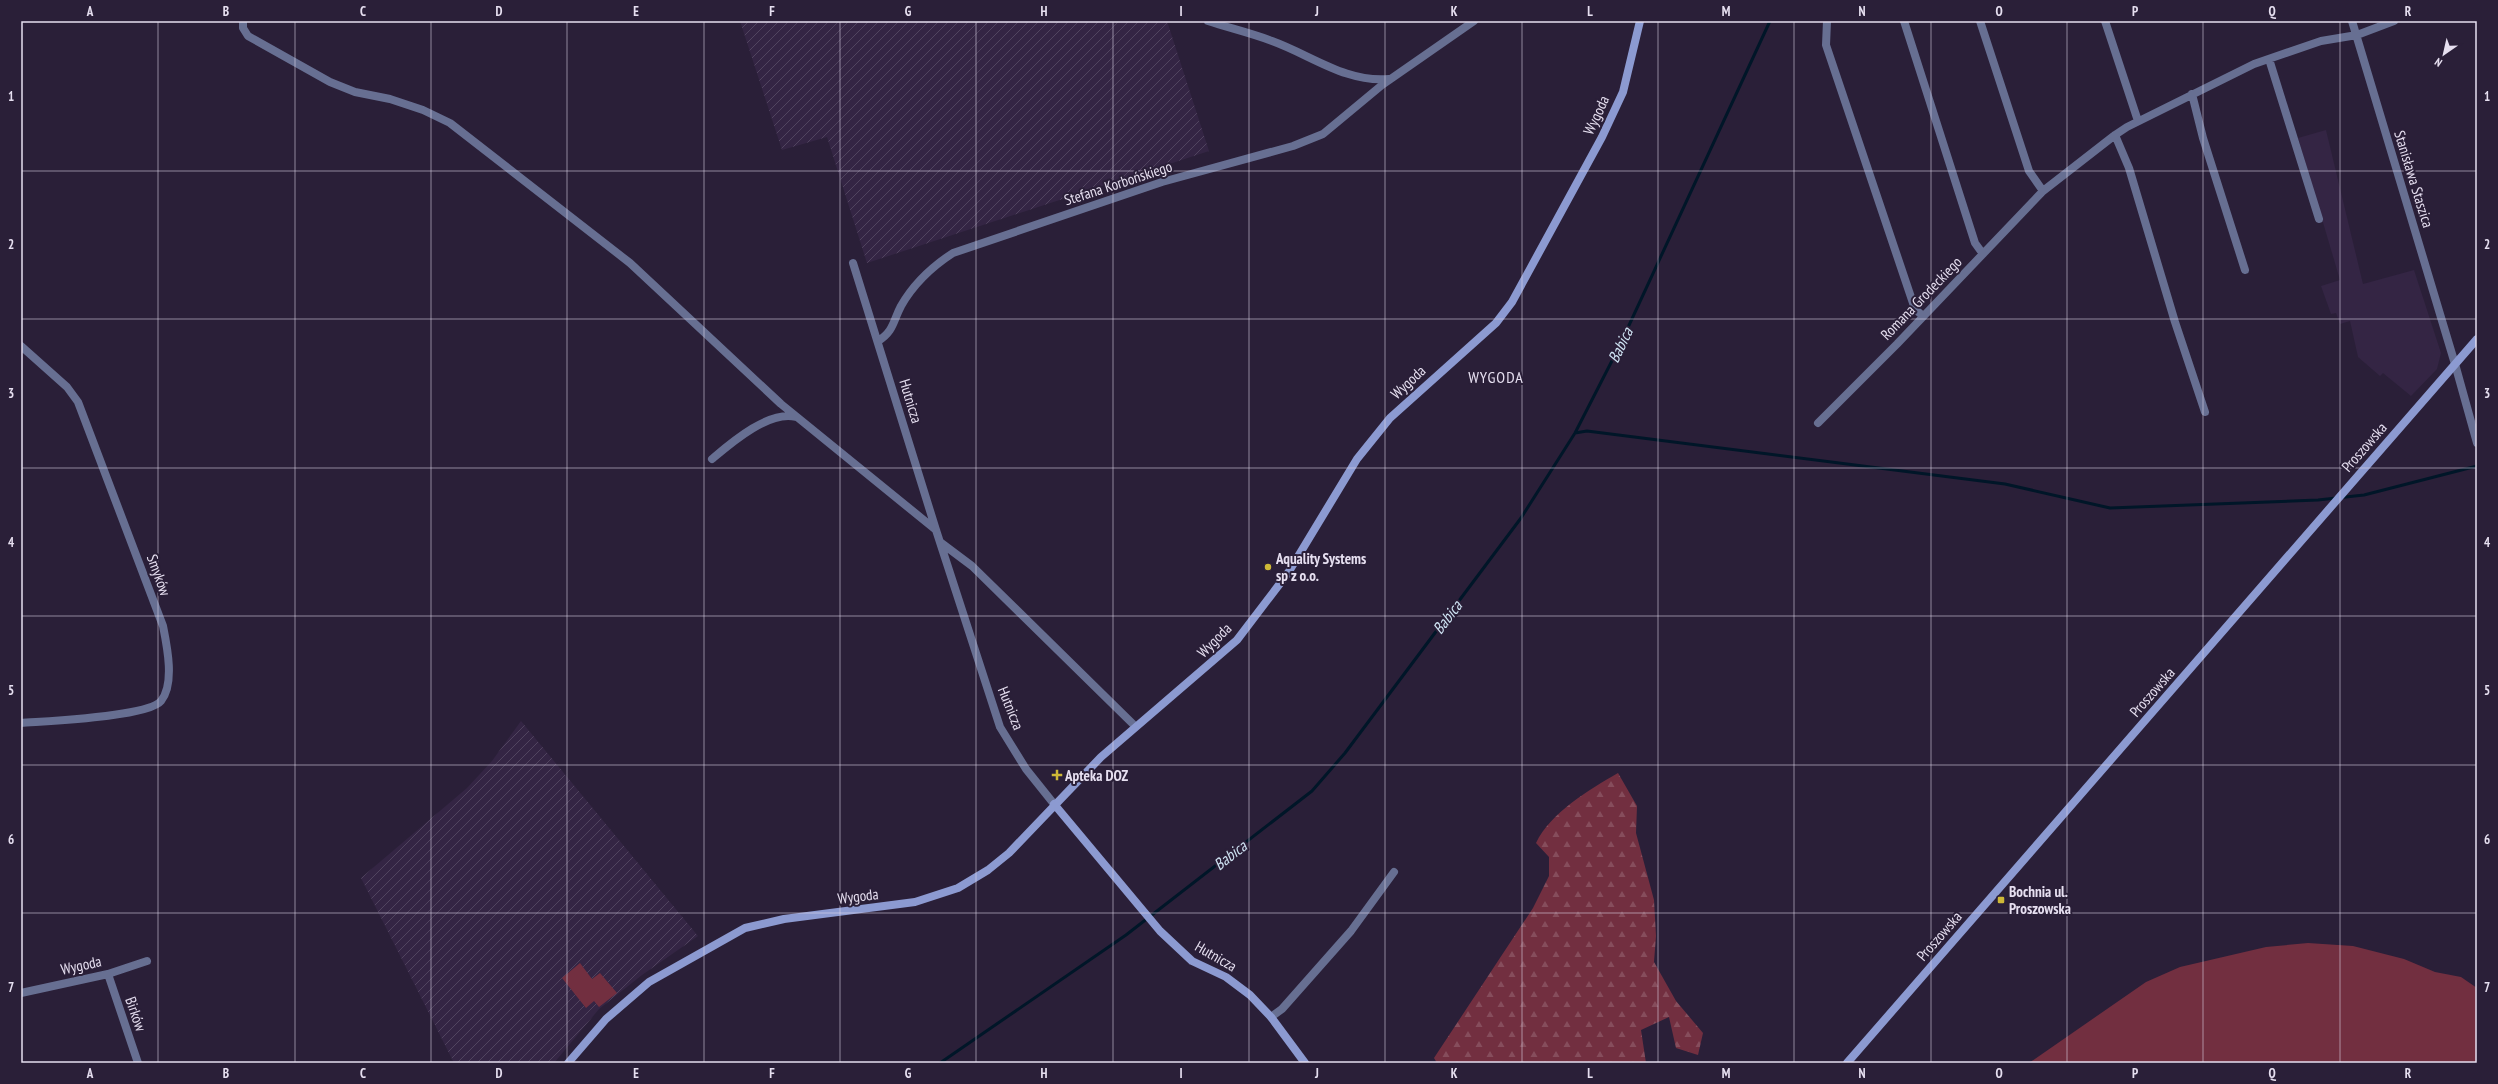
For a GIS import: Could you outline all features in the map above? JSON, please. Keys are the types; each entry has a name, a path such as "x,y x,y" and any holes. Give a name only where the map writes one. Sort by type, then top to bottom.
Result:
{"street":[{"path":"243,21 243,28 248,36 330,82 356,92 390,99 423,110 450,123 630,262 756,382 936,530"},
{"path":"1208,21 1272,41 1339,72 1362,79 1390,79"},
{"name":"Stefana Korbońskiego","path":"878,341 889,335 902,305 934,266 953,253 1162,182 1305,141 1323,134 1390,79 1474,21"},
{"name":"Wygoda","path":"568,1063 606,1019 649,982 745,928 784,919 915,902 958,888 988,870 1009,853 1054,804 1135,726 1237,640 1288,573 1357,459 1390,418 1496,323 1512,302 1602,137 1623,92 1640,21"},
{"path":"1827,21 1826,45 1915,308 1923,316"},
{"path":"1904,21 1975,243 1983,254"},
{"path":"1980,21 2029,171 2043,191"},
{"path":"2105,21 2138,121"},
{"name":"Stanisława Staszica","path":"2352,21 2455,364 2477,443"},
{"name":"Romana Grodeckiego","path":"1818,422 1923,316 2043,191 2115,135 2138,121 2192,94 2269,58 2322,41 2356,35 2394,21"},
{"path":"2269,58 2318,218"},
{"path":"2192,94 2203,138 2245,270"},
{"path":"2115,135 2129,168 2175,322 2205,412"},
{"name":"Hutnicza","path":"853,263 936,530 1000,727 1026,769 1160,931 1192,961 1226,977 1250,995 1271,1017 1305,1063"},
{"name":"Proszowska","path":"1847,1063 2477,339"},
{"name":"Smyków","path":"21,346 67,387 78,402 163,626 169,661 167,686 162,700 155,707 121,714 21,723"},
{"path":"712,459 741,435 777,418 788,415 798,418"},
{"path":"940,542 972,566 1135,726"},
{"path":"1271,1017 1282,1009 1351,931 1394,872"},
{"name":"Wygoda","path":"21,993 108,974 147,961"},
{"name":"Birków","path":"108,974 138,1063"}],"shaded area":[{"path":"740,21 1167,21 1209,151 867,263 827,137 782,150"},
{"path":"2326,130 2363,284 2414,270 2441,353 2437,369 2411,396 2383,373 2380,376 2358,357 2350,321 2340,324 2336,313 2331,314 2321,286 2340,280 2298,138"},
{"path":"521,721 698,936 642,975 599,1009 554,1063 454,1063 361,878 467,788 492,761"}],"green space":[{"path":"1618,773 1637,806 1636,833 1654,900 1656,936 1654,962 1676,1001 1703,1033 1698,1055 1676,1048 1669,1017 1641,1030 1646,1063 1437,1063 1434,1058 1533,908 1549,876 1549,857 1536,843 1551,821 1561,812 1583,794"},
{"path":"2308,943 2353,946 2404,959 2435,972 2461,977 2477,988 2477,1063 2029,1063 2146,982 2180,967 2266,947"},
{"path":"580,963 592,979 600,973 617,993 599,1007 594,1001 586,1008 562,978"}],"waterway":[{"name":"Babica","path":"940,1063 1126,935 1312,791 1345,753 1521,518 1575,433 1618,349 1770,21"},
{"path":"1575,433 1587,431 2005,484 2110,508 2318,500 2364,495 2477,466"}],"place":[{"name":"Aquality Systems sp z o.o.","path":"1268,567"},
{"name":"Apteka DOZ","path":"1057,775"},
{"name":"Bochnia ul. Proszowska","path":"2001,900"}],"district":[{"name":"WYGODA","path":"1496,377"}]}
